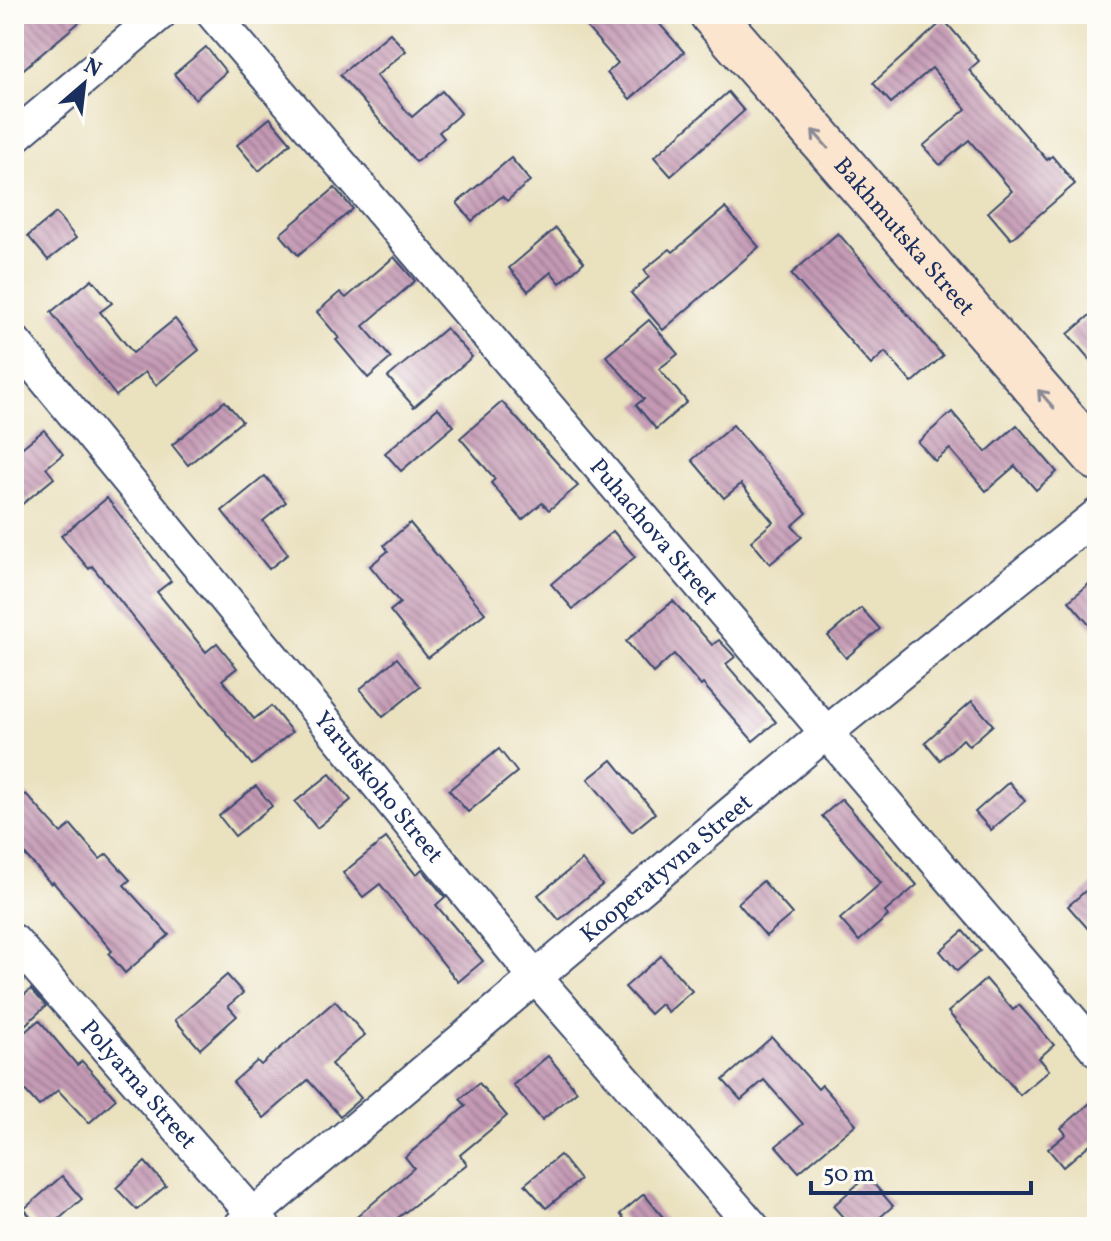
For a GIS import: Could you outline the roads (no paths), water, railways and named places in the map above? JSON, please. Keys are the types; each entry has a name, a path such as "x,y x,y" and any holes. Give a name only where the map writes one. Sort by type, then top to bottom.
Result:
{"street":[{"path":"14,137 160,14"},
{"name":"Puhachova Street","path":"213,14 1097,1050"},
{"name":"Bakhmutska Street","path":"712,14 1097,458"},
{"name":"Yarutskoho Street","path":"14,341 536,978 753,1227"},
{"name":"Kooperatyvna Street","path":"252,1223 826,733 1097,515"},
{"name":"Polyarna Street","path":"14,941 252,1223"}]}
